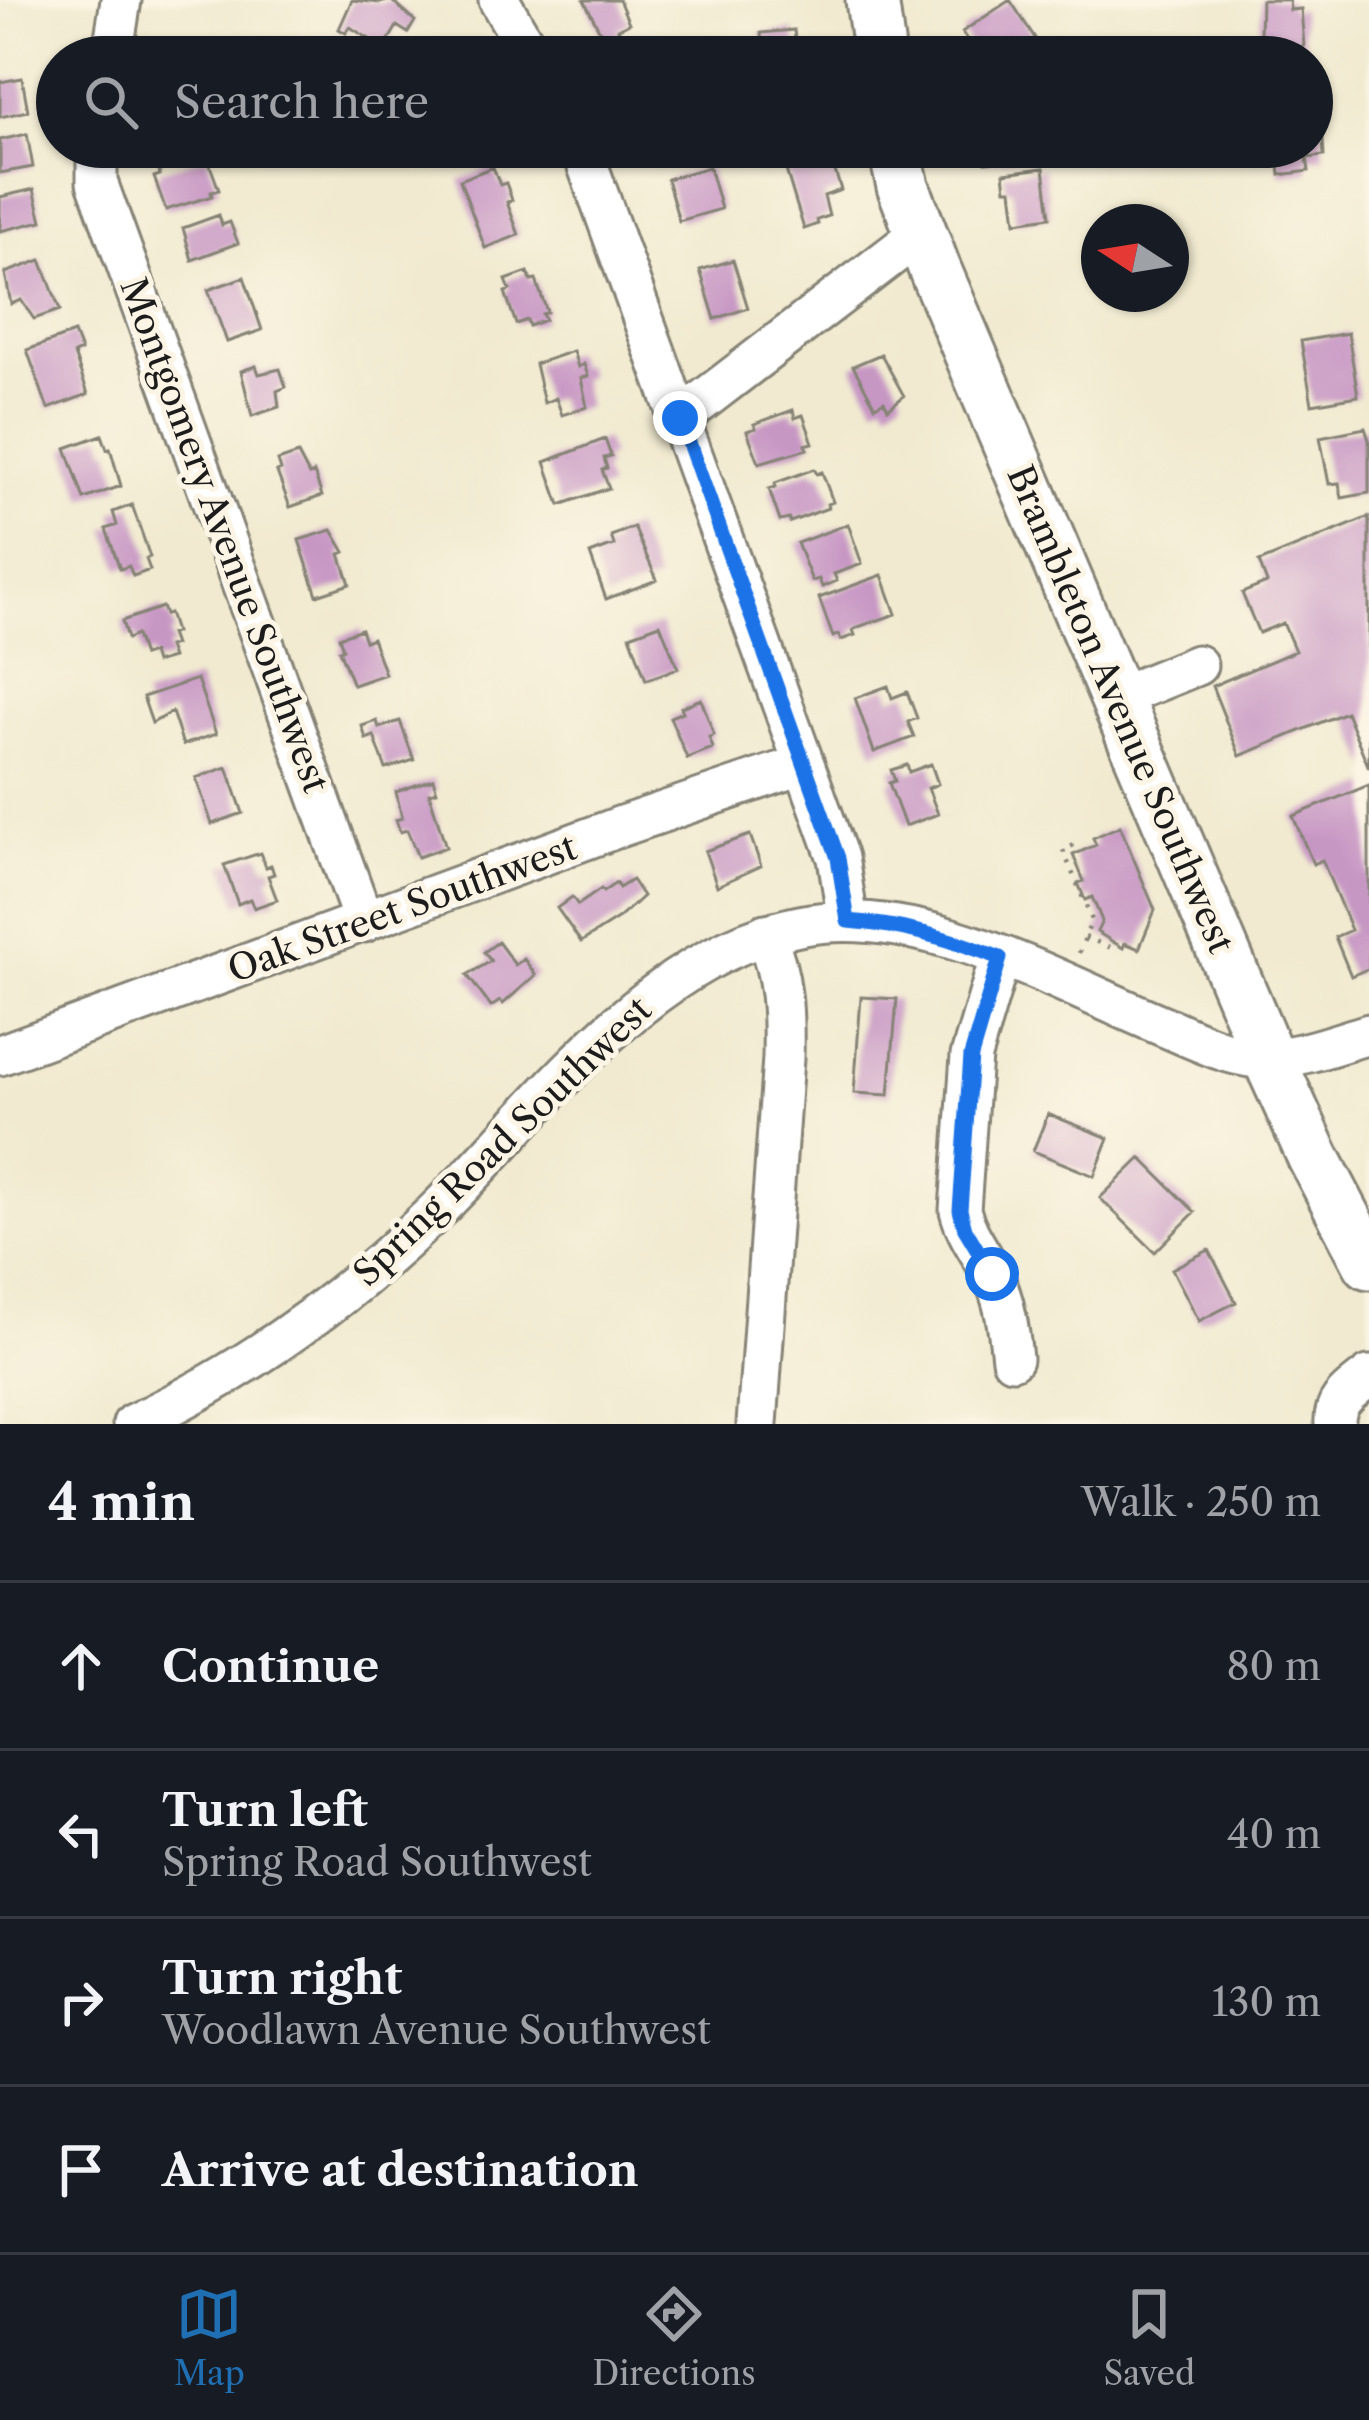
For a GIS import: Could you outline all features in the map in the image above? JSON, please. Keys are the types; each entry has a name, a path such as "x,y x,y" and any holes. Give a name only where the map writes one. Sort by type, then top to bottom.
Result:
{"main road":[{"name":"Brambleton Avenue Southwest","path":"901,168 921,233 1269,1059 1314,1159 1369,1263"}],"street":[{"path":"115,36 121,0"},
{"path":"500,0 520,36"},
{"name":"Montgomery Avenue Southwest","path":"98,168 98,182 364,922"},
{"path":"589,168 838,858 848,921"},
{"path":"680,418 921,233"},
{"path":"1116,698 1197,665"},
{"name":"Oak Street Southwest","path":"0,1055 619,827 804,764"},
{"name":"Spring Road Southwest","path":"133,1424 238,1369 326,1307 432,1214 630,1013 707,958 765,934 848,921 894,924 960,942 1212,1047 1269,1059 1369,1034"},
{"path":"757,1424 784,1058 784,1006 765,934"},
{"path":"1000,958 971,1056 960,1210 965,1229 998,1288 1012,1359"},
{"path":"200,1424 238,1369"},
{"path":"1335,1424 1334,1412 1342,1398 1369,1376"}],"path":[{"path":"1074,964 1092,920 1063,850 1081,842"},
{"path":"1085,937 1114,949 1116,945"}],"building":[{"path":"352,0 391,0 415,21 408,33 397,26 391,36 339,29"},
{"path":"584,0 619,0 629,23 618,29 621,36 602,36"},
{"path":"1010,0 1034,36 965,36 962,32"},
{"path":"1261,0 1289,0 1290,10 1301,9 1303,36 1260,35"},
{"path":"794,30 795,36 761,36"},
{"path":"22,78 28,111 0,117 0,82"},
{"path":"27,134 33,167 0,173 0,140"},
{"path":"211,168 219,190 166,210 154,177 159,171"},
{"path":"493,168 500,185 506,183 512,200 507,202 519,235 485,248 460,180"},
{"path":"709,168 721,209 679,221 667,179"},
{"path":"785,168 834,168 841,190 824,196 829,216 804,229"},
{"path":"1044,168 1050,217 1016,222 1012,189 1006,189 1004,173"},
{"path":"1279,168 1309,168 1309,171 1280,175"},
{"path":"34,189 42,221 0,231 0,197"},
{"path":"219,215 222,225 230,222 238,243 192,260 183,228"},
{"path":"41,260 60,310 34,319 21,300 11,304 5,273"},
{"path":"733,260 748,308 715,319 700,270"},
{"path":"528,272 531,281 536,280 547,312 542,314 545,320 529,326 527,320 516,324 505,292 510,290 506,280"},
{"path":"244,277 262,330 227,342 208,290"},
{"path":"74,333 81,351 74,354 88,394 48,409 27,350"},
{"path":"1348,333 1358,396 1312,404 1301,341"},
{"path":"573,351 578,367 584,364 588,376 581,378 587,407 562,415 556,398 544,403 535,364"},
{"path":"881,354 904,396 888,409 884,401 875,406 853,366"},
{"path":"256,366 259,374 280,369 286,387 277,391 279,407 252,416 241,371"},
{"path":"793,410 795,418 803,415 813,443 759,463 747,431"},
{"path":"1365,428 1369,493 1342,498 1339,483 1329,484 1320,437"},
{"path":"102,435 121,486 84,499 66,448"},
{"path":"605,439 611,456 604,458 607,468 602,470 609,488 560,505 545,462"},
{"path":"298,454 309,475 314,473 322,496 290,507 277,472 281,470 278,461"},
{"path":"814,469 817,474 822,472 833,502 790,522 780,521 769,489"},
{"path":"132,505 150,557 146,559 150,570 133,576 129,566 120,569 106,529 117,525 113,512"},
{"path":"1369,517 1369,768 1346,712 1240,756 1212,686 1295,651 1283,623 1259,633 1242,593 1267,583 1259,562"},
{"path":"848,524 862,564 834,574 837,581 822,587 819,579 812,581 797,543"},
{"path":"634,527 657,580 606,599 590,554 614,545 611,536"},
{"path":"332,530 345,552 340,554 350,584 317,595 299,540"},
{"path":"882,575 896,614 853,630 855,635 841,640 839,634 833,637 819,598"},
{"path":"162,607 175,632 170,634 174,645 168,647 172,658 155,663 152,653 143,656 136,635 127,639 122,621"},
{"path":"660,624 678,668 646,680 630,635"},
{"path":"361,629 365,641 372,638 385,674 353,685 339,650 343,649 339,637"},
{"path":"197,679 216,734 183,745 172,712 152,723 143,697"},
{"path":"888,686 892,698 907,692 917,718 908,722 914,737 874,752 855,698"},
{"path":"701,699 714,735 709,737 713,748 687,758 670,717"},
{"path":"377,721 379,728 400,721 414,760 386,769 374,736 366,739 362,726"},
{"path":"931,764 938,784 928,788 938,814 905,826 889,783 895,781 891,770 907,765 909,772"},
{"path":"227,767 243,813 212,824 196,778"},
{"path":"433,779 437,791 429,793 446,847 418,857 407,830 400,832 396,792"},
{"path":"1369,785 1369,968 1351,976 1335,937 1351,930 1322,860 1313,864 1293,816"},
{"path":"1120,826 1155,910 1139,949 1125,943 1123,948 1097,932 1102,921 1092,897 1085,900 1078,883 1084,881 1073,855 1096,845 1093,838"},
{"path":"750,835 761,866 717,886 705,851"},
{"path":"260,853 266,867 271,865 274,874 268,876 277,900 254,908 250,899 238,904 224,865"},
{"path":"632,880 643,896 581,942 557,908 572,897 578,905 601,889 616,883 619,888"},
{"path":"498,942 515,965 524,959 536,975 503,1004 500,1001 491,1007 467,975 491,961 484,952"},
{"path":"861,997 897,999 889,1095 854,1093"},
{"path":"1048,1114 1109,1138 1094,1176 1033,1151"},
{"path":"1141,1158 1195,1212 1155,1252 1100,1198"},
{"path":"1209,1250 1236,1302 1199,1321 1172,1269"}],"route":[{"path":"680,418 838,858 848,921 894,924 1000,958 971,1056 960,1210 965,1229 992,1274"}]}
